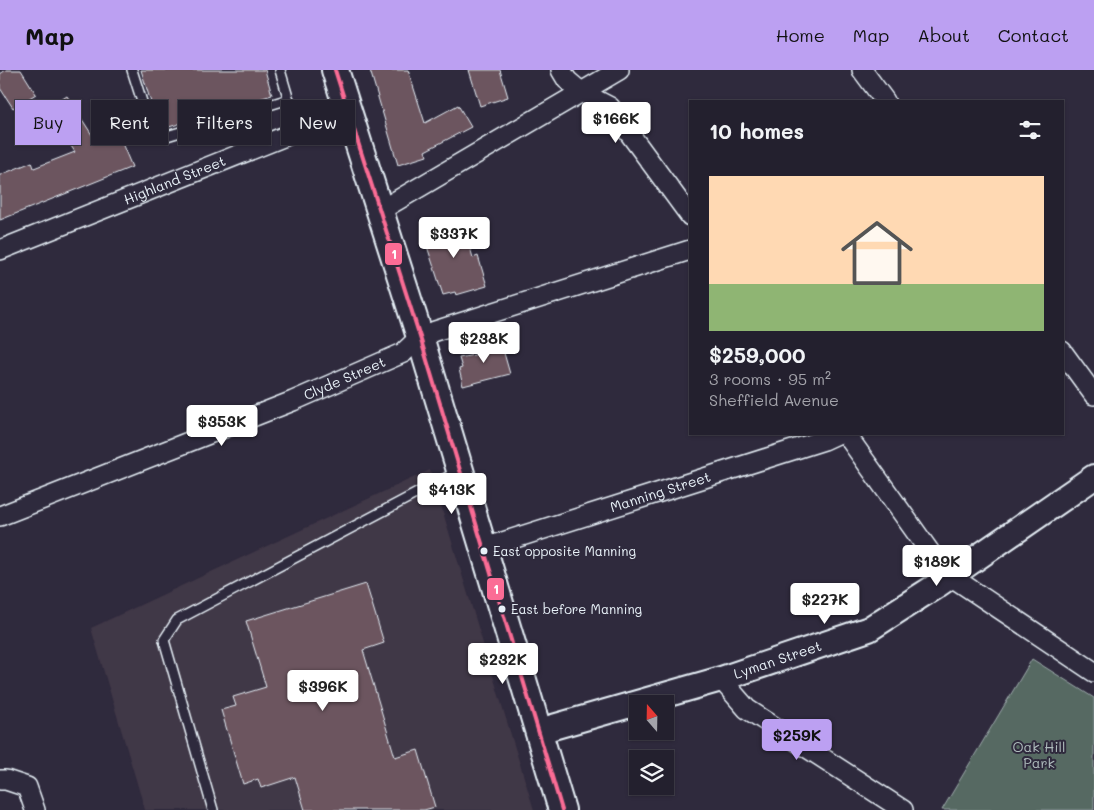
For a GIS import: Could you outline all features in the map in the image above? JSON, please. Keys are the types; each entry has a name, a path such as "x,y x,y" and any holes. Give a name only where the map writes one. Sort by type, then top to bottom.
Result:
{"main road":[{"path":"335,70 345,100"},
{"path":"355,134 420,337 562,810"}],"street":[{"path":"560,70 567,80 582,92 610,107 689,215"},
{"path":"379,211 619,70"},
{"path":"862,70 884,100"},
{"name":"Highland Street","path":"0,250 281,138"},
{"name":"Clyde Street","path":"0,516 293,401 402,353 420,337 689,250"},
{"path":"1064,354 1094,395"},
{"name":"Manning Street","path":"484,548 835,435"},
{"path":"847,435 949,576 1094,672"},
{"name":"Lyman Street","path":"539,731 721,679 869,629 1094,477"},
{"path":"721,679 747,709 904,810"},
{"path":"0,780 6,780 27,787 35,810"}],"lane":[{"path":"132,70 150,124 167,136 289,99 280,70"},
{"path":"213,810 164,640 177,620 460,470"}],"shaded area":[{"path":"430,470 534,810 145,810 91,628"}],"green space":[{"name":"Oak Hill Park","path":"1032,659 1094,698 1094,810 942,810"}],"building":[{"path":"6,70 21,70 36,94 26,100 15,100 15,107 13,108 0,88 0,74"},
{"path":"141,70 265,70 272,95 256,100 178,100 178,124 169,127 168,100 150,100"},
{"path":"370,70 408,70 425,123 458,105 471,127 425,151 427,156 398,165"},
{"path":"469,70 500,70 508,97 480,106"},
{"path":"67,96 70,100 61,100"},
{"path":"81,118 91,133 91,145 123,145 132,167 0,220 0,175 32,162 34,168 75,152 70,145 81,145"},
{"path":"462,219 473,258 478,256 487,286 456,295 455,292 443,295 422,231"},
{"path":"500,339 510,374 463,386 459,369 462,368 459,358 479,354 477,345"},
{"path":"366,584 384,643 363,650 395,757 418,750 435,807 424,810 305,810 295,777 261,788 258,779 243,784 221,710 236,706 233,697 266,687 246,621"}],"transit line":[{"name":"1","path":"335,70 420,337 562,810"}],"place":[{"name":"East opposite Manning","path":"484,551"},
{"name":"East before Manning","path":"502,609"}]}
